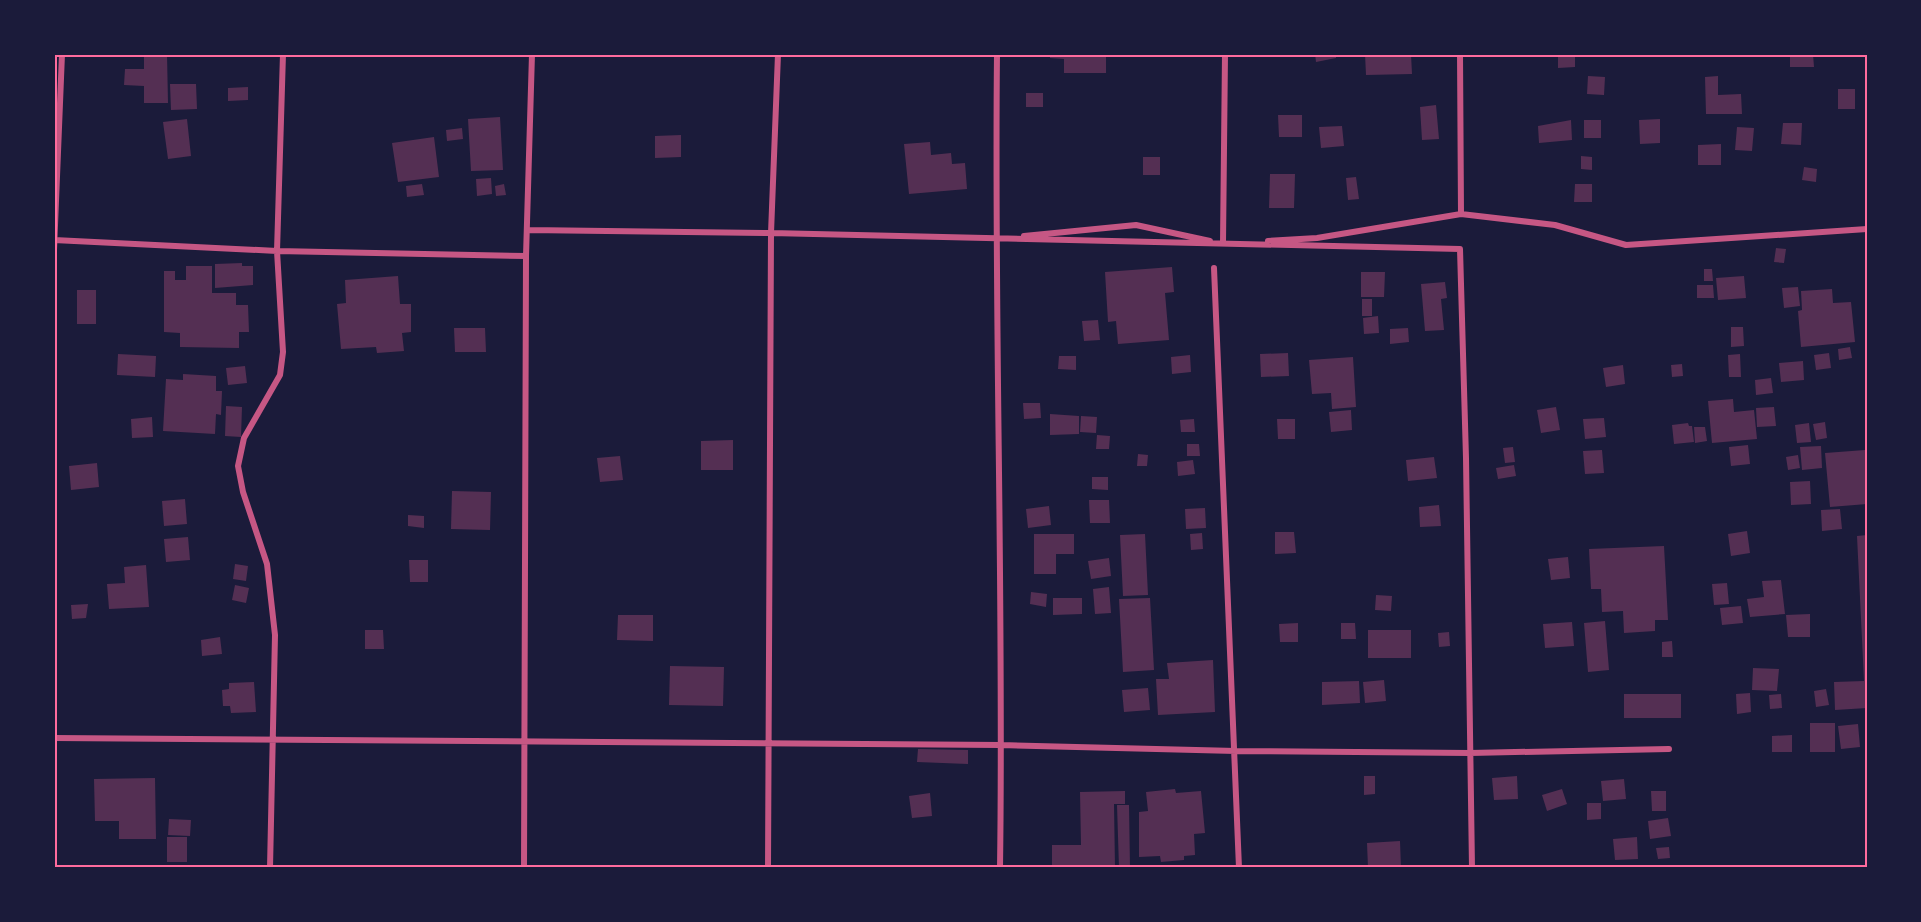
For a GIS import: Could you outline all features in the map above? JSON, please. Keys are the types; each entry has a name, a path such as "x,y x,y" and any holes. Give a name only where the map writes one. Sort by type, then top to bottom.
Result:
{"street":[{"path":"54,250 62,54"},
{"path":"270,868 275,635 267,564 243,492 238,466 244,438 280,375 283,352 277,251 283,54"},
{"path":"524,868 526,256 532,54"},
{"path":"768,868 771,233 778,54"},
{"path":"997,54 995,239 1002,745 1000,868"},
{"path":"1223,243 1225,54"},
{"path":"1460,54 1461,214"},
{"path":"995,239 1136,225 1223,243 1317,238 1461,214 1555,225 1626,245 1867,229"},
{"path":"528,230 771,233 1460,249 1472,868"},
{"path":"54,240 277,251 526,256"},
{"path":"1214,268 1236,751 1239,868"},
{"path":"54,738 1002,745 1236,751 1470,753 1669,749"}],"building":[{"path":"144,54 167,54 168,103 144,103 144,86 124,85 125,69 144,69"},
{"path":"1050,54 1106,54 1106,73 1064,73 1064,59 1050,58"},
{"path":"1315,54 1336,54 1336,58 1316,62"},
{"path":"1365,54 1411,54 1412,74 1366,75"},
{"path":"1558,54 1575,54 1575,67 1558,68"},
{"path":"1790,54 1813,54 1814,67 1790,67"},
{"path":"1588,76 1605,77 1604,95 1587,94"},
{"path":"1718,76 1718,95 1741,94 1742,114 1706,114 1705,77"},
{"path":"170,84 196,84 197,109 171,110"},
{"path":"248,87 248,100 228,101 228,88"},
{"path":"1838,89 1855,89 1855,109 1838,109"},
{"path":"1026,93 1043,93 1043,107 1026,107"},
{"path":"1436,105 1439,139 1422,140 1420,107"},
{"path":"1278,115 1302,115 1302,137 1279,137"},
{"path":"500,117 503,170 471,171 468,119"},
{"path":"187,119 191,156 168,159 163,122"},
{"path":"1660,119 1660,143 1640,144 1639,120"},
{"path":"1571,120 1572,140 1539,143 1538,126"},
{"path":"1584,120 1601,120 1601,138 1584,138"},
{"path":"1783,123 1802,123 1801,145 1781,144"},
{"path":"1342,126 1344,146 1321,148 1319,127"},
{"path":"1737,127 1754,128 1752,151 1735,150"},
{"path":"462,128 463,139 447,141 446,130"},
{"path":"681,135 681,157 655,158 655,136"},
{"path":"434,137 439,177 398,182 392,143"},
{"path":"930,142 931,155 951,153 952,164 965,163 967,189 909,194 904,144"},
{"path":"1721,144 1721,165 1698,165 1698,145"},
{"path":"1581,156 1592,157 1592,170 1581,169"},
{"path":"1143,157 1160,157 1160,175 1143,175"},
{"path":"1804,167 1817,169 1816,182 1802,180"},
{"path":"1270,174 1295,174 1294,208 1269,208"},
{"path":"1356,177 1359,199 1348,200 1346,178"},
{"path":"491,178 492,194 477,196 476,179"},
{"path":"422,184 424,195 407,197 406,186"},
{"path":"504,184 506,195 496,196 495,186"},
{"path":"1575,184 1592,184 1592,202 1574,202"},
{"path":"1776,248 1786,249 1784,263 1774,262"},
{"path":"242,263 242,266 253,266 253,285 215,288 215,264"},
{"path":"186,266 212,266 212,293 236,293 236,305 248,305 249,332 239,332 239,348 180,347 180,333 164,332 164,271 175,271 175,280 186,280"},
{"path":"1172,267 1174,292 1165,293 1169,340 1118,344 1116,321 1108,322 1105,272"},
{"path":"1704,269 1712,269 1713,281 1704,281"},
{"path":"1361,272 1385,272 1384,297 1361,297"},
{"path":"398,276 400,304 411,304 411,332 402,333 404,351 377,353 376,347 341,349 337,304 346,303 345,280"},
{"path":"1744,276 1746,298 1718,300 1716,278"},
{"path":"1445,282 1447,298 1441,299 1444,330 1425,331 1421,284"},
{"path":"1697,285 1713,285 1714,298 1697,298"},
{"path":"1798,287 1800,306 1784,308 1782,288"},
{"path":"1832,289 1833,303 1851,302 1855,342 1801,347 1798,311 1802,310 1801,291"},
{"path":"77,290 96,290 96,324 77,324"},
{"path":"1362,299 1372,299 1372,316 1362,316"},
{"path":"1378,316 1379,333 1364,334 1363,318"},
{"path":"1098,320 1100,340 1084,341 1082,321"},
{"path":"1731,327 1743,327 1744,346 1731,347"},
{"path":"454,328 485,328 486,352 455,352"},
{"path":"1408,328 1409,342 1390,344 1390,329"},
{"path":"1850,347 1852,358 1839,360 1838,349"},
{"path":"1288,353 1289,376 1261,377 1260,354"},
{"path":"1829,353 1831,368 1816,370 1814,355"},
{"path":"118,354 156,356 155,377 117,375"},
{"path":"1740,354 1741,377 1729,377 1728,355"},
{"path":"1190,355 1191,372 1172,374 1171,357"},
{"path":"1059,356 1076,356 1076,370 1058,369"},
{"path":"1353,357 1356,407 1332,409 1331,393 1312,394 1309,360"},
{"path":"1803,361 1804,380 1781,382 1779,363"},
{"path":"1682,364 1683,376 1672,377 1671,365"},
{"path":"1623,365 1625,384 1606,387 1603,368"},
{"path":"245,366 247,383 228,385 226,368"},
{"path":"183,374 216,376 216,391 222,391 221,415 216,414 215,434 163,431 166,379 183,380"},
{"path":"1771,378 1773,393 1756,395 1755,380"},
{"path":"1733,399 1734,412 1754,410 1757,439 1712,443 1708,401"},
{"path":"1023,403 1040,403 1041,418 1024,419"},
{"path":"226,406 242,407 241,437 225,436"},
{"path":"1556,407 1560,430 1541,433 1537,410"},
{"path":"1774,407 1776,426 1757,427 1756,408"},
{"path":"1351,410 1352,430 1331,432 1329,412"},
{"path":"1050,414 1079,416 1079,434 1050,435"},
{"path":"1081,416 1097,417 1096,433 1080,432"},
{"path":"152,417 153,437 132,438 131,419"},
{"path":"1604,418 1606,437 1585,439 1583,419"},
{"path":"1194,419 1195,432 1181,432 1180,420"},
{"path":"1277,419 1295,419 1295,439 1278,439"},
{"path":"1825,422 1827,438 1816,440 1813,424"},
{"path":"1688,423 1692,426 1694,442 1674,444 1672,425"},
{"path":"1809,423 1811,442 1797,443 1795,425"},
{"path":"1694,427 1705,427 1707,441 1695,443"},
{"path":"1097,435 1110,436 1109,449 1096,449"},
{"path":"733,440 733,470 701,470 701,441"},
{"path":"1187,444 1199,444 1200,456 1187,456"},
{"path":"1748,445 1750,464 1731,466 1729,447"},
{"path":"1821,446 1822,468 1802,470 1800,447"},
{"path":"1513,447 1515,462 1505,463 1503,448"},
{"path":"1602,450 1604,473 1585,474 1583,451"},
{"path":"1865,450 1867,504 1830,507 1825,453"},
{"path":"1138,454 1148,455 1147,466 1137,466"},
{"path":"1798,455 1800,468 1788,470 1786,457"},
{"path":"620,456 623,480 600,482 597,458"},
{"path":"1434,457 1437,478 1408,481 1406,460"},
{"path":"1193,460 1195,474 1178,476 1177,462"},
{"path":"97,463 99,487 71,490 69,466"},
{"path":"1514,465 1516,476 1498,479 1496,468"},
{"path":"1092,477 1108,477 1108,490 1092,489"},
{"path":"1810,481 1811,504 1791,505 1790,482"},
{"path":"452,491 491,492 490,530 451,529"},
{"path":"185,499 187,524 164,526 162,501"},
{"path":"1089,500 1109,500 1110,523 1090,523"},
{"path":"1439,505 1441,526 1420,527 1419,507"},
{"path":"1049,506 1051,525 1028,528 1026,509"},
{"path":"1205,508 1206,528 1186,529 1185,509"},
{"path":"1840,509 1842,529 1822,531 1821,510"},
{"path":"408,515 424,516 424,528 408,526"},
{"path":"1747,531 1750,553 1731,556 1728,534"},
{"path":"1275,532 1294,532 1296,553 1275,554"},
{"path":"1202,533 1203,549 1191,550 1190,534"},
{"path":"1034,534 1074,534 1074,554 1056,554 1056,574 1034,574"},
{"path":"1145,534 1148,595 1123,596 1120,535"},
{"path":"1867,535 1867,708 1835,710 1834,682 1864,681 1857,536"},
{"path":"188,537 190,560 166,562 164,539"},
{"path":"1664,546 1668,620 1655,620 1655,631 1624,633 1623,611 1602,612 1601,589 1591,589 1589,549"},
{"path":"1568,557 1570,578 1551,580 1548,559"},
{"path":"1109,558 1111,576 1091,579 1088,561"},
{"path":"409,560 428,560 428,582 410,582"},
{"path":"235,564 248,566 246,581 233,579"},
{"path":"146,565 149,607 109,609 107,584 125,583 124,567"},
{"path":"1781,580 1785,614 1750,617 1747,599 1764,597 1762,581"},
{"path":"1727,583 1729,604 1714,605 1712,584"},
{"path":"235,585 249,588 246,603 232,600"},
{"path":"1109,587 1111,613 1095,614 1093,589"},
{"path":"1031,592 1047,594 1046,607 1030,604"},
{"path":"1376,595 1392,596 1391,611 1375,610"},
{"path":"1053,598 1082,598 1082,614 1053,615"},
{"path":"1150,598 1154,670 1123,672 1119,599"},
{"path":"88,604 86,618 72,619 71,605"},
{"path":"1741,606 1743,623 1722,625 1720,608"},
{"path":"1810,614 1810,637 1788,637 1786,615"},
{"path":"618,615 653,615 653,641 617,640"},
{"path":"1605,621 1609,670 1588,672 1584,623"},
{"path":"1572,622 1574,646 1545,648 1543,624"},
{"path":"1298,623 1298,642 1280,642 1279,624"},
{"path":"1341,623 1355,623 1356,639 1341,639"},
{"path":"365,630 383,630 384,649 365,649"},
{"path":"1368,630 1411,630 1411,658 1368,658"},
{"path":"1449,632 1450,646 1439,647 1438,633"},
{"path":"220,637 222,654 202,656 201,640"},
{"path":"1672,641 1673,657 1662,657 1662,642"},
{"path":"1213,660 1215,712 1158,715 1156,679 1169,679 1167,663"},
{"path":"670,666 724,667 723,706 669,705"},
{"path":"1753,668 1779,669 1777,691 1752,690"},
{"path":"1384,680 1386,701 1365,703 1363,682"},
{"path":"1359,681 1360,703 1322,705 1322,682"},
{"path":"254,682 256,712 231,713 230,706 223,706 222,690 229,689 229,683"},
{"path":"1148,688 1150,710 1124,712 1122,690"},
{"path":"1826,689 1829,705 1816,707 1814,691"},
{"path":"1750,693 1751,712 1737,714 1736,694"},
{"path":"1624,694 1681,694 1681,718 1624,718"},
{"path":"1781,694 1782,708 1770,709 1769,695"},
{"path":"1810,723 1835,723 1835,752 1810,752"},
{"path":"1858,724 1860,747 1841,749 1838,726"},
{"path":"1792,735 1792,752 1772,752 1772,736"},
{"path":"918,749 968,750 968,764 917,762"},
{"path":"1364,776 1375,776 1375,794 1364,795"},
{"path":"1517,776 1518,799 1494,800 1492,778"},
{"path":"155,778 156,839 119,839 119,821 95,821 94,779"},
{"path":"1624,779 1626,799 1603,801 1601,781"},
{"path":"1175,789 1176,793 1201,791 1205,833 1194,834 1195,855 1184,856 1184,860 1161,862 1160,856 1139,857 1139,812 1148,811 1146,792"},
{"path":"1562,789 1567,804 1547,811 1542,795"},
{"path":"1125,791 1125,804 1114,804 1115,868 1052,868 1052,845 1081,845 1080,792"},
{"path":"1651,791 1666,791 1666,811 1652,811"},
{"path":"930,793 932,816 912,818 909,796"},
{"path":"1587,803 1601,803 1601,819 1587,820"},
{"path":"1117,805 1129,805 1130,868 1119,868"},
{"path":"1668,818 1671,836 1650,839 1648,821"},
{"path":"169,819 191,820 190,836 168,835"},
{"path":"167,837 187,837 187,862 167,862"},
{"path":"1637,837 1638,859 1615,860 1613,839"},
{"path":"1400,841 1401,868 1368,868 1367,843"},
{"path":"1669,847 1670,858 1658,859 1656,848"}]}
